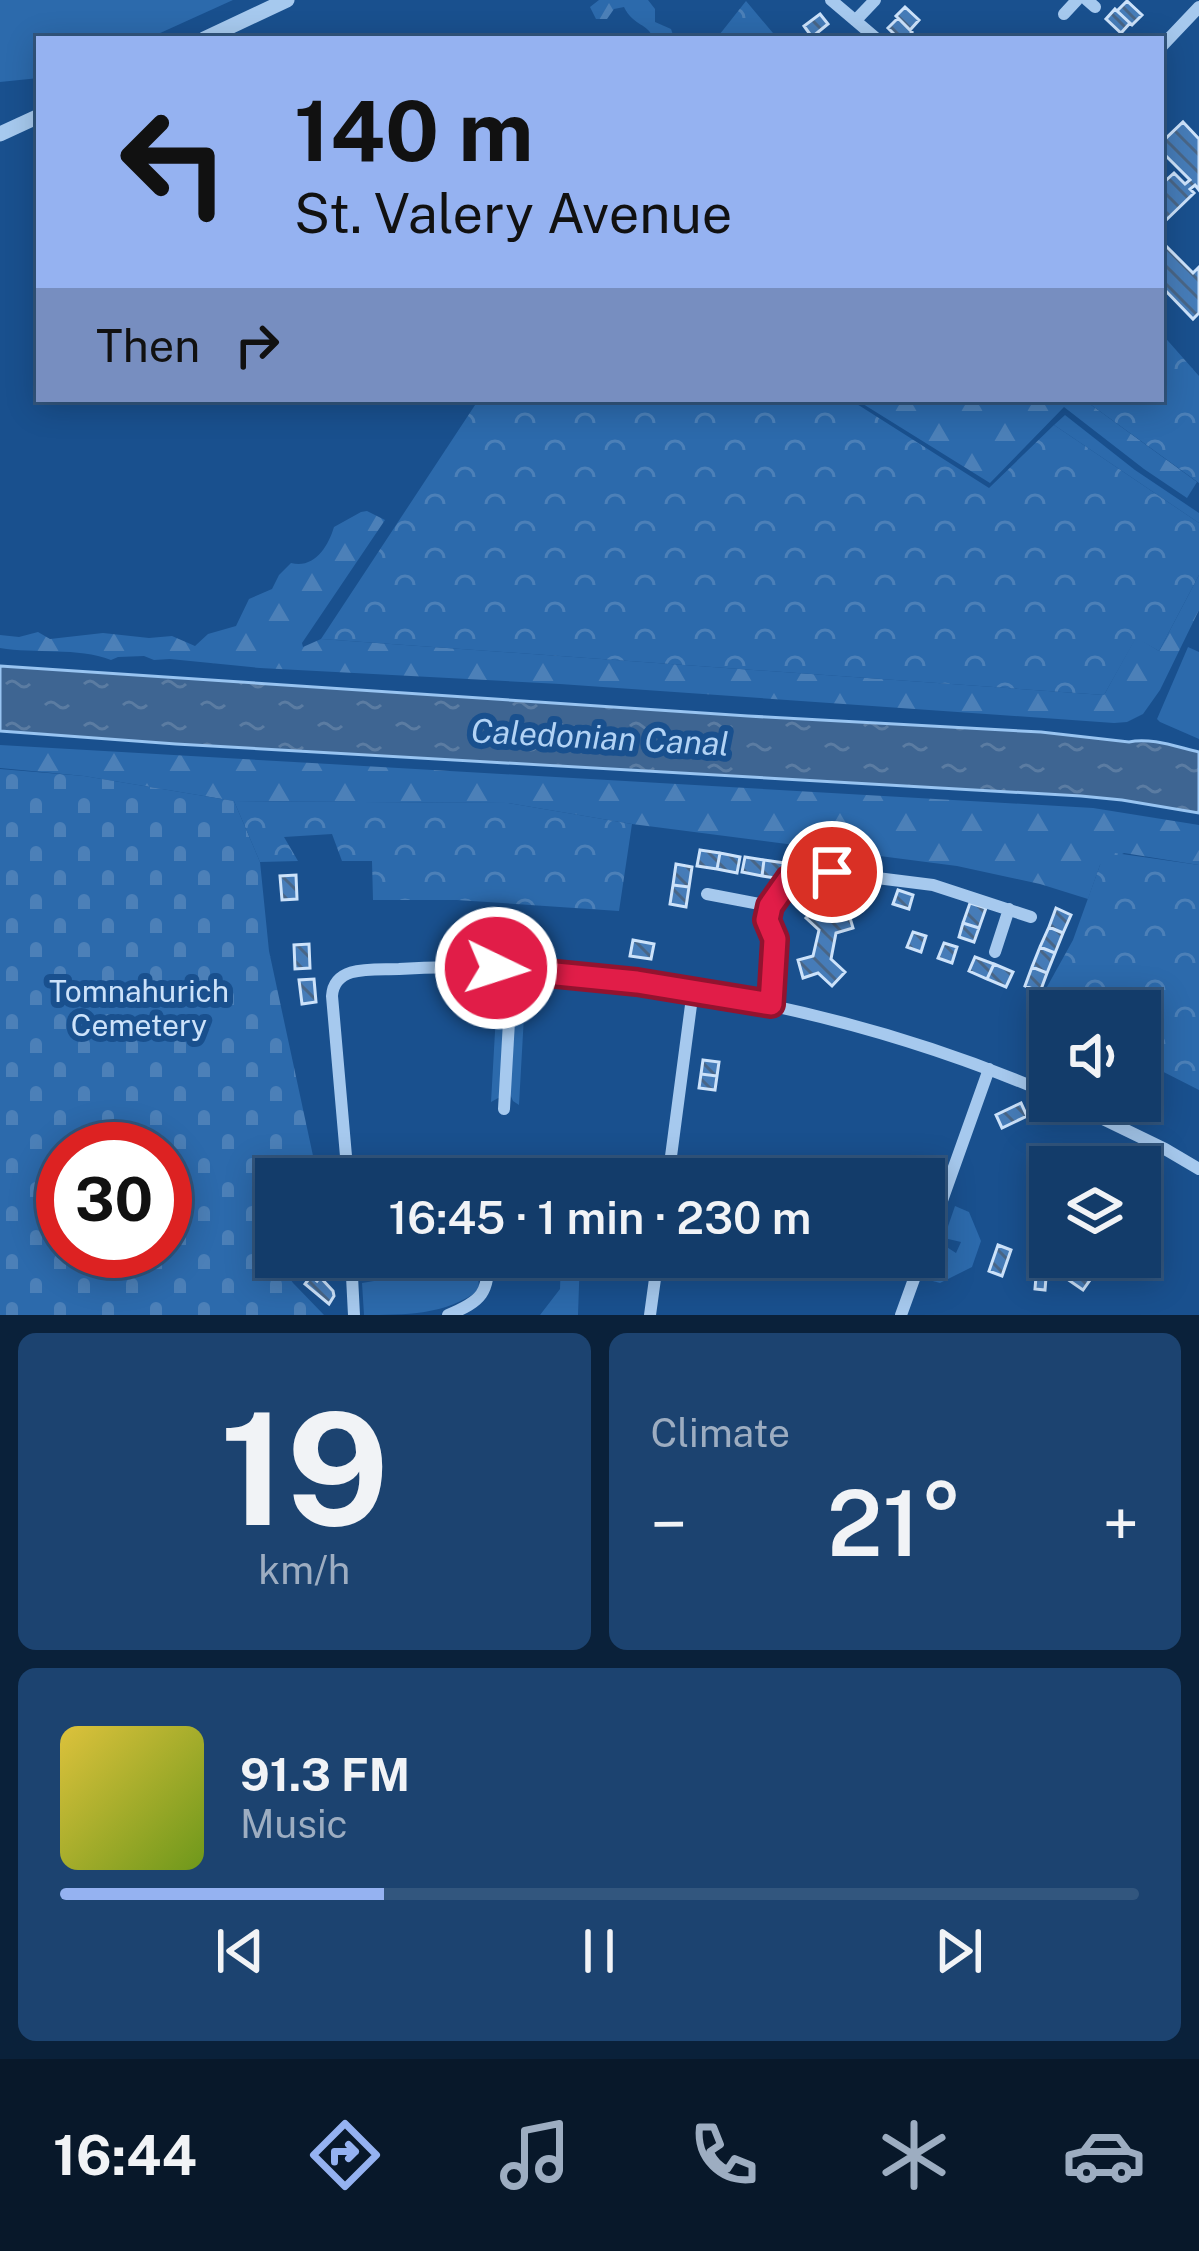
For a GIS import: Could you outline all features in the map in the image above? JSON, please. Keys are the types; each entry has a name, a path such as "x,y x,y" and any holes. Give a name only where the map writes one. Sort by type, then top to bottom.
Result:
{"street":[{"path":"209,36 286,0"},
{"path":"831,0 874,36"},
{"path":"856,20 875,0"},
{"path":"1064,14 1077,0"},
{"path":"1164,44 1199,7"},
{"path":"0,134 36,117"},
{"path":"771,1004 775,939 767,920 770,906 789,879 805,869 933,885 1031,917"},
{"path":"707,894 770,906"},
{"path":"995,952 1009,909"},
{"path":"345,1158 332,986 351,972 438,966 512,969 693,990 902,1037 1029,1085"},
{"path":"504,1109 512,969"},
{"path":"671,1158 693,990"},
{"path":"945,1192 989,1069"},
{"path":"1110,1122 1199,1169"},
{"path":"352,1278 354,1315"},
{"path":"448,1315 486,1290 489,1278"},
{"path":"650,1315 655,1278"},
{"path":"902,1315 915,1278"}],"green space":[{"path":"0,0 233,0 154,36 36,36 36,78 0,82"},
{"path":"599,0 648,0 655,9 655,22 671,29 673,35 652,35 624,7 614,9 607,19 596,19 590,7"},
{"path":"746,1 775,36 718,36"},
{"path":"1164,336 1199,376 1199,483 1087,402 1164,402"},
{"path":"477,402 854,402 989,488 1054,425 1199,523 1199,575 1159,651 1136,638 1104,695 321,639"},
{"path":"860,402 1087,402 1197,482 1187,498 1064,407 990,483"},
{"path":"1065,415 1199,513 1199,523 1054,425"},
{"path":"367,511 385,520 303,647 321,639 1104,695 1136,637 1159,651 1199,575 1199,610 1143,714 1114,723 260,668 144,656 111,660 85,653 0,648 0,635 38,632 50,639 103,633 172,636 195,646 208,634 236,626 249,599 272,589 291,563 307,563 319,555 334,527"},
{"path":"1188,647 1199,652 1199,739 1157,719"},
{"path":"0,745 1093,808 1199,825 1199,865 1124,853 1100,865 1088,899 957,866 508,803 234,801 84,776 0,768"},
{"name":"Tomnahurich Cemetery","path":"0,769 84,776 234,801 260,862 269,951 313,1158 255,1158 255,1278 290,1278 324,1315 0,1315"},
{"path":"234,801 508,803 632,824 619,911 457,900 373,900 372,861 342,861 332,834 284,837 298,861 260,862"},
{"path":"1115,853 1199,865 1199,1090 1161,1071 1161,990 1045,990 1073,940 1106,857"},
{"path":"498,979 506,982 500,1097 491,1102"},
{"path":"517,980 526,980 519,1105 510,1094"},
{"path":"955,1206 969,1212 981,1241 972,1267 940,1283 929,1280 945,1278 945,1246 956,1253 961,1242 945,1235"},
{"path":"478,1278 479,1290 439,1309 364,1315 362,1283"},
{"path":"560,1278 579,1278 578,1315 540,1315 560,1289"}],"water":[{"name":"Caledonian Canal","path":"0,666 1155,742 1199,752 1199,813 1081,796 0,731"}],"building":[{"path":"1127,1 1142,15 1132,25 1117,11"},
{"path":"905,7 919,20 910,30 896,16"},
{"path":"1115,9 1130,23 1121,33 1106,19"},
{"path":"820,14 828,24 813,36 804,26"},
{"path":"898,18 912,32 896,36 888,28"},
{"path":"1183,122 1199,139 1199,190 1195,185 1190,189 1194,193 1164,222 1164,182 1174,173 1185,184 1190,180 1164,154 1164,140"},
{"path":"1164,244 1193,273 1199,267 1199,313 1193,319 1164,289"},
{"path":"700,850 720,853 717,869 697,866"},
{"path":"720,853 740,857 737,873 717,869"},
{"path":"745,857 764,860 762,876 742,872"},
{"path":"764,860 785,863 782,879 762,876"},
{"path":"676,864 692,867 689,887 673,885"},
{"path":"296,875 297,899 282,900 280,876"},
{"path":"673,885 689,887 686,907 670,904"},
{"path":"898,890 913,895 909,909 893,904"},
{"path":"970,903 986,908 979,928 963,923"},
{"path":"819,905 831,916 848,911 853,928 836,933 831,959 845,972 832,986 818,973 803,978 798,960 813,956 819,930 806,918"},
{"path":"1056,908 1071,915 1063,933 1049,927"},
{"path":"963,923 979,928 974,942 959,937"},
{"path":"1049,927 1063,933 1055,953 1040,947"},
{"path":"913,932 926,936 921,952 907,947"},
{"path":"633,940 654,944 651,959 630,956"},
{"path":"944,943 957,947 952,963 938,958"},
{"path":"309,944 310,968 295,969 294,945"},
{"path":"1040,947 1055,953 1047,973 1032,967"},
{"path":"975,957 994,964 987,979 969,971"},
{"path":"994,964 1013,972 1006,987 987,979"},
{"path":"1032,967 1047,973 1041,990 1025,986"},
{"path":"314,979 316,1002 302,1004 299,980"},
{"path":"703,1060 719,1062 717,1076 701,1074"},
{"path":"701,1074 717,1076 715,1090 699,1088"},
{"path":"1021,1103 1027,1116 1002,1128 996,1115"},
{"path":"998,1245 1011,1250 1002,1276 989,1271"},
{"path":"310,1278 321,1278 334,1296 329,1304 305,1284"},
{"path":"1036,1278 1046,1278 1045,1290 1035,1289"},
{"path":"1068,1278 1091,1278 1083,1290"}],"route":[{"path":"496,968 637,982 771,1004 775,939 767,920 770,906 789,879 805,869 832,872"}]}
